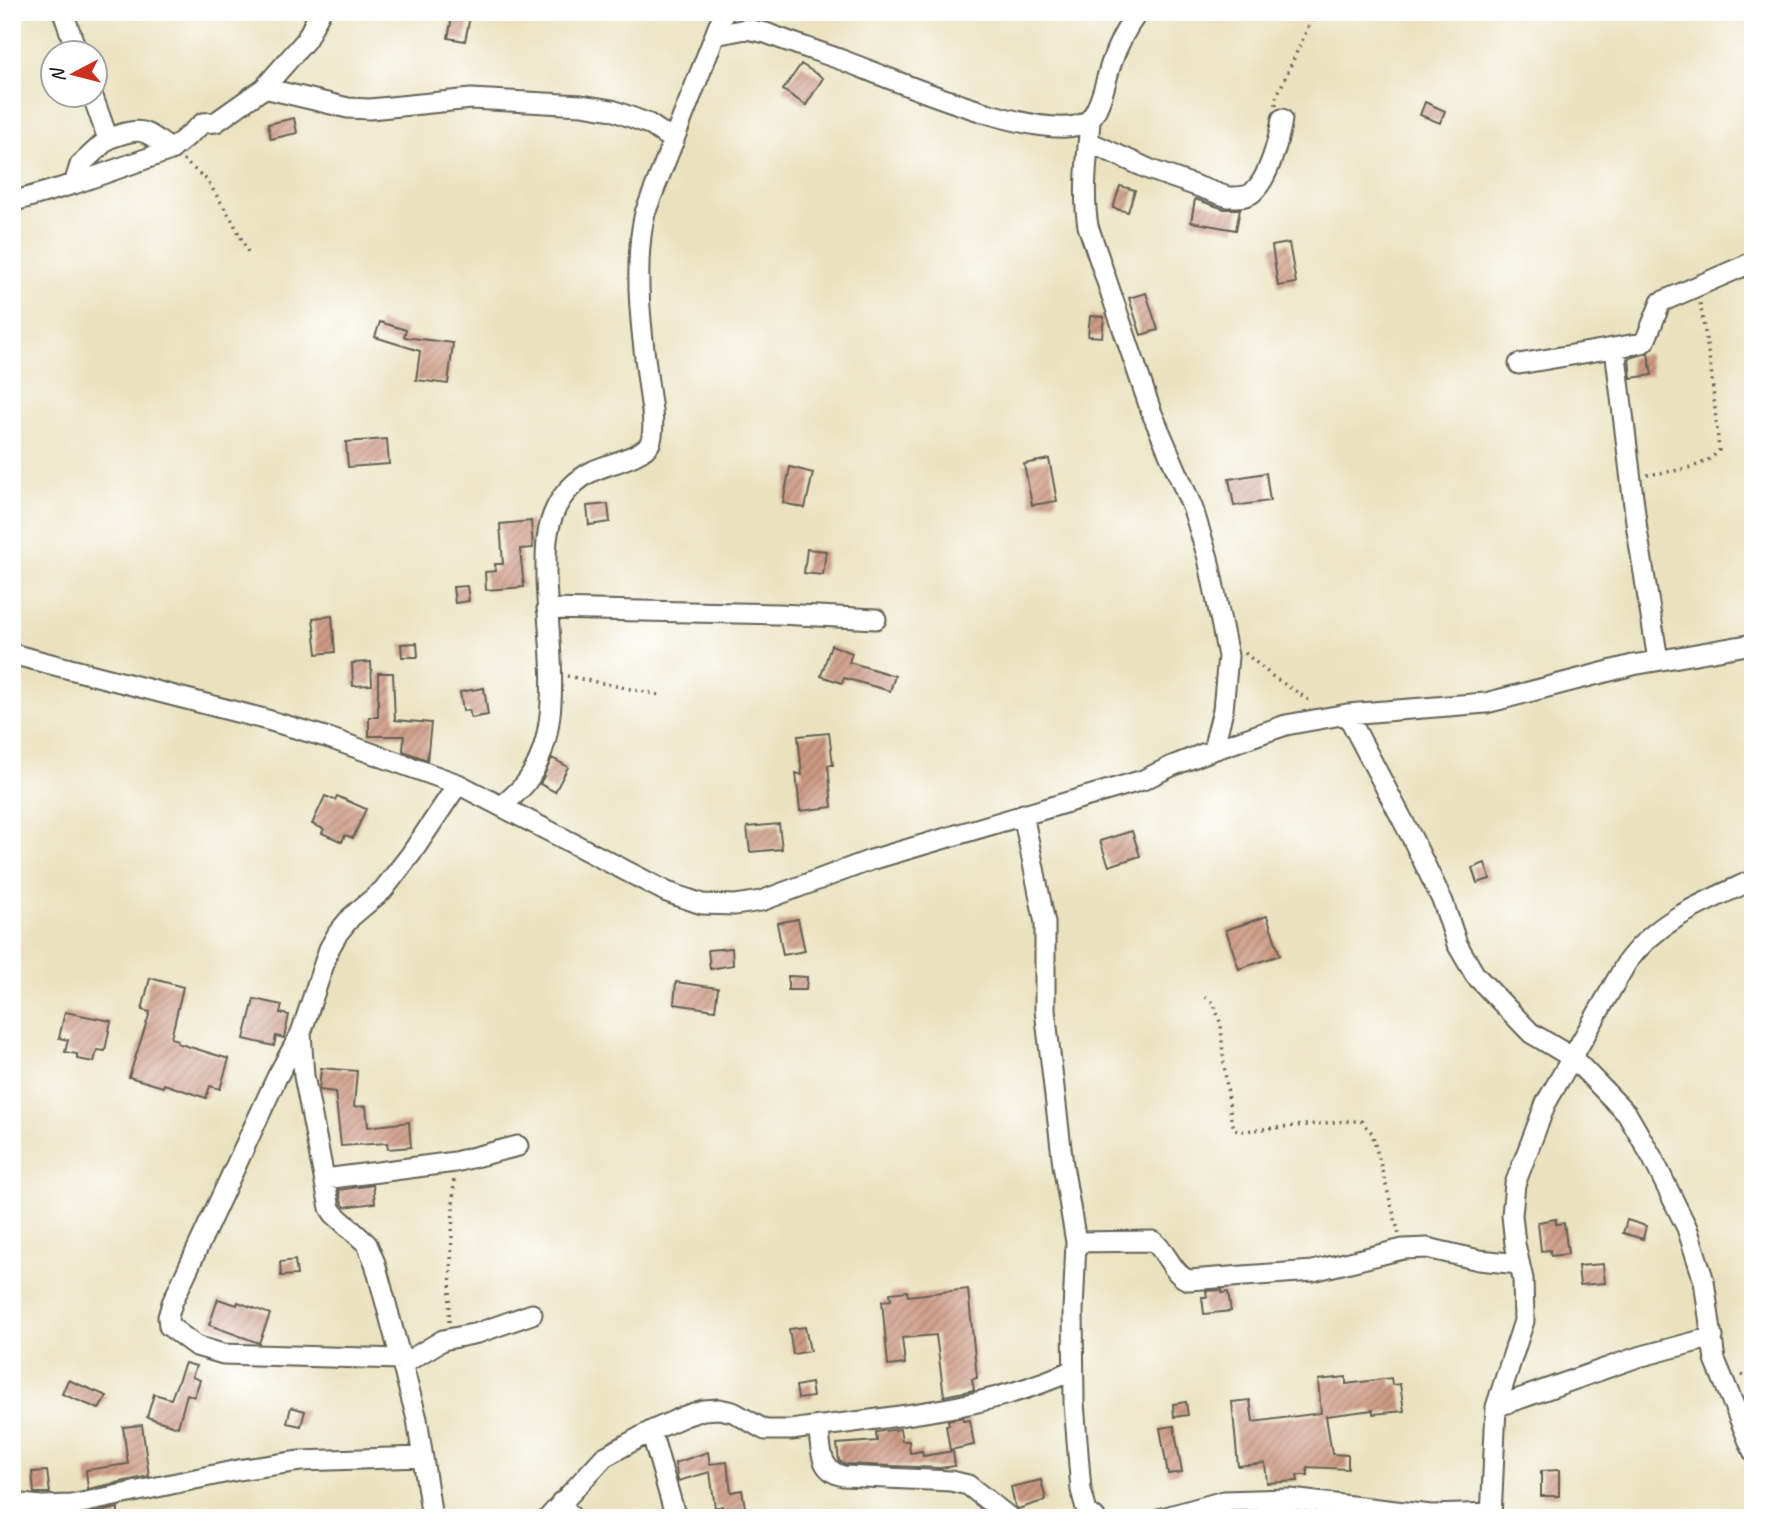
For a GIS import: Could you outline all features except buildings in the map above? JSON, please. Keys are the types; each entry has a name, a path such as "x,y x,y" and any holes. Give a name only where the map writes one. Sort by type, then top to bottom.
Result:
{"street":[{"path":"63,12 72,38"},
{"path":"12,202 74,184 171,150 203,122 216,122 264,88 306,40 320,12"},
{"path":"502,806 526,783 541,755 552,703 546,543 556,508 576,483 591,472 643,451 650,444 653,427 641,318 639,238 645,213 724,12"},
{"path":"1138,12 1129,24 1112,62 1102,96 1090,119 1085,205 1088,226 1151,411 1193,509 1208,558 1228,656 1223,710 1213,750"},
{"path":"715,35 746,29 766,33 979,113 1057,127 1077,125 1090,119"},
{"path":"264,88 348,108 370,109 471,99 582,105 612,110 649,124 674,141"},
{"path":"97,108 108,139"},
{"path":"1089,142 1151,170 1228,197 1240,197 1253,193 1260,183 1279,141 1282,119"},
{"path":"74,184 80,165 108,139 134,131 145,131 171,150"},
{"path":"1519,364 1642,342 1646,340 1661,302 1753,262"},
{"path":"1615,348 1658,660"},
{"path":"547,609 876,619"},
{"path":"12,654 329,738 458,783 667,892 702,904 735,905 761,901 872,860 1023,814 1083,800 1286,725 1339,715 1486,703 1658,660 1753,644"},
{"path":"1339,715 1412,838 1443,902 1457,944 1475,975 1531,1033 1573,1058 1627,1114 1652,1157 1687,1228 1704,1281 1715,1360 1753,1451"},
{"path":"458,783 411,854 383,890 351,917 338,933 301,1033 277,1077 172,1303 168,1317 169,1326 196,1346 223,1354 403,1362 443,1340 478,1334 532,1314"},
{"path":"1023,814 1045,923 1045,1010 1076,1242 1073,1403 1081,1490 1087,1512 1095,1518"},
{"path":"1162,1518 1224,1501 1290,1499 1431,1515 1492,1515 1496,1407 1524,1321 1523,1279 1512,1215 1515,1184 1546,1103 1627,962 1646,940 1676,917 1753,880"},
{"path":"301,1033 304,1076 330,1208 372,1252 417,1419 432,1518"},
{"path":"324,1179 455,1162 518,1146"},
{"path":"1076,1242 1153,1241 1171,1261 1180,1277 1189,1280 1312,1271 1403,1249 1427,1248 1479,1260 1519,1264"},
{"path":"1496,1407 1623,1362 1713,1336"},
{"path":"548,1518 566,1510 604,1457 651,1431 703,1410 733,1412 765,1430 779,1431 950,1408 1023,1390 1073,1370"},
{"path":"818,1426 825,1466 832,1474 951,1481 968,1485 1010,1518"},
{"path":"651,1431 676,1518"},
{"path":"12,1503 72,1505 238,1470 300,1461 422,1457"}],"path":[{"path":"1282,119 1276,106 1276,97 1315,12"},
{"path":"171,150 207,180 232,220 248,254"},
{"path":"1631,478 1703,463 1719,450 1711,369 1698,287"},
{"path":"1244,652 1272,676 1339,715"},
{"path":"551,673 660,695"},
{"path":"1205,997 1214,1004 1222,1026 1231,1119 1236,1130 1241,1132 1361,1121 1372,1133 1403,1249"},
{"path":"443,1340 449,1323 455,1162"}]}
